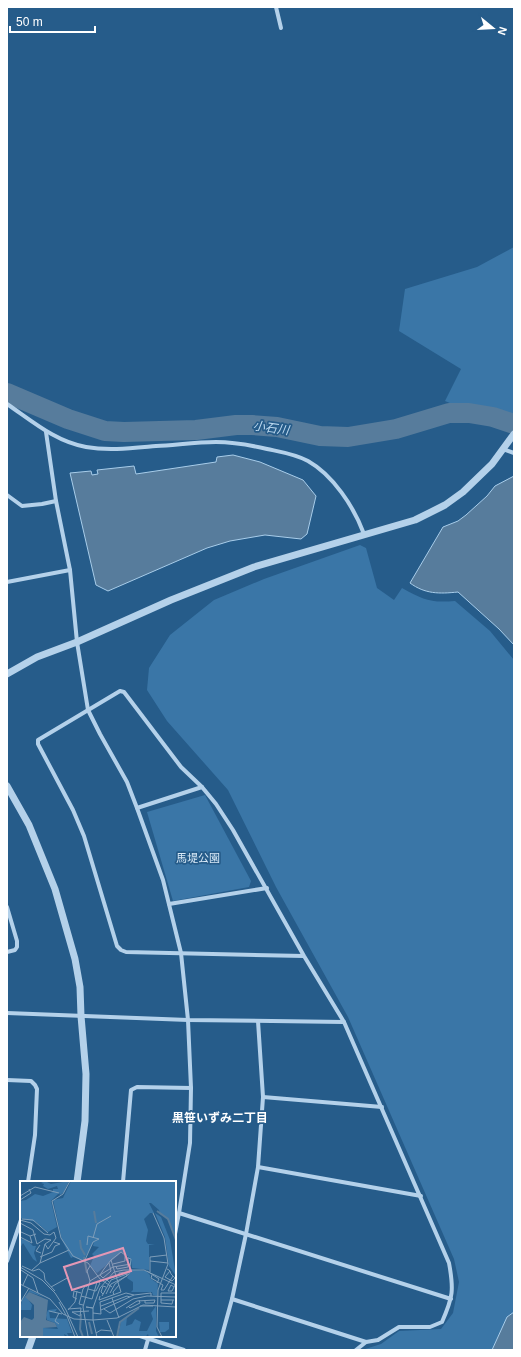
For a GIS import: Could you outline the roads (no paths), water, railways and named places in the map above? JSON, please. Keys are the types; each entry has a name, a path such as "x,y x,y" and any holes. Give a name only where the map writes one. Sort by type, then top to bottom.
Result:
{"street":[{"path":"276,7 281,28"},
{"path":"7,404 46,432 58,438 85,447 108,449 216,442 242,443 293,455 324,472 358,518 364,534"},
{"path":"46,432 56,501 70,570 77,642 88,710 127,782 137,808 157,861 181,953 188,1020 192,1088 190,1143 176,1229"},
{"path":"7,674 36,657 77,642 171,600 254,567 415,520 445,505 463,492 492,464 514,434"},
{"path":"503,450 514,453"},
{"path":"7,496 22,506 56,501"},
{"path":"7,582 70,570"},
{"path":"232,1299 366,1342 378,1340 399,1327 430,1327 442,1322 451,1299 453,1284 449,1262 344,1022 304,956 233,830 216,804 202,787 181,767 124,692 120,691 42,736 38,740 38,744 73,810 84,836 117,946 121,950 126,952 304,956"},
{"path":"7,786 29,825 55,889 76,966 80,987 86,1082 85,1121 77,1181"},
{"path":"137,808 202,787"},
{"path":"169,904 267,888"},
{"path":"7,907 17,941 17,947 15,950 7,952"},
{"path":"7,1014 188,1020 344,1022"},
{"path":"218,1350 232,1299 258,1167 263,1098 258,1021"},
{"path":"7,1080 31,1081 37,1089 35,1135 28,1181"},
{"path":"123,1181 131,1090 138,1087 192,1088"},
{"path":"263,1098 382,1107"},
{"path":"258,1167 421,1196"},
{"path":"179,1213 451,1299"},
{"path":"7,1261 20,1223"},
{"path":"28,1350 33,1337"},
{"path":"145,1350 149,1337 184,1350"},
{"path":"356,1350 366,1342"}],"waterway":[{"name":"小石川","path":"7,393 68,419 105,431 124,432 196,430 236,425 252,425 277,427 320,436 348,437 396,429 449,413 469,413 493,417 514,424"}],"district":[{"name":"黒笹いずみ二丁目","path":"220,1118"}],"park label":[{"name":"馬堤公園","path":"198,858"}]}
